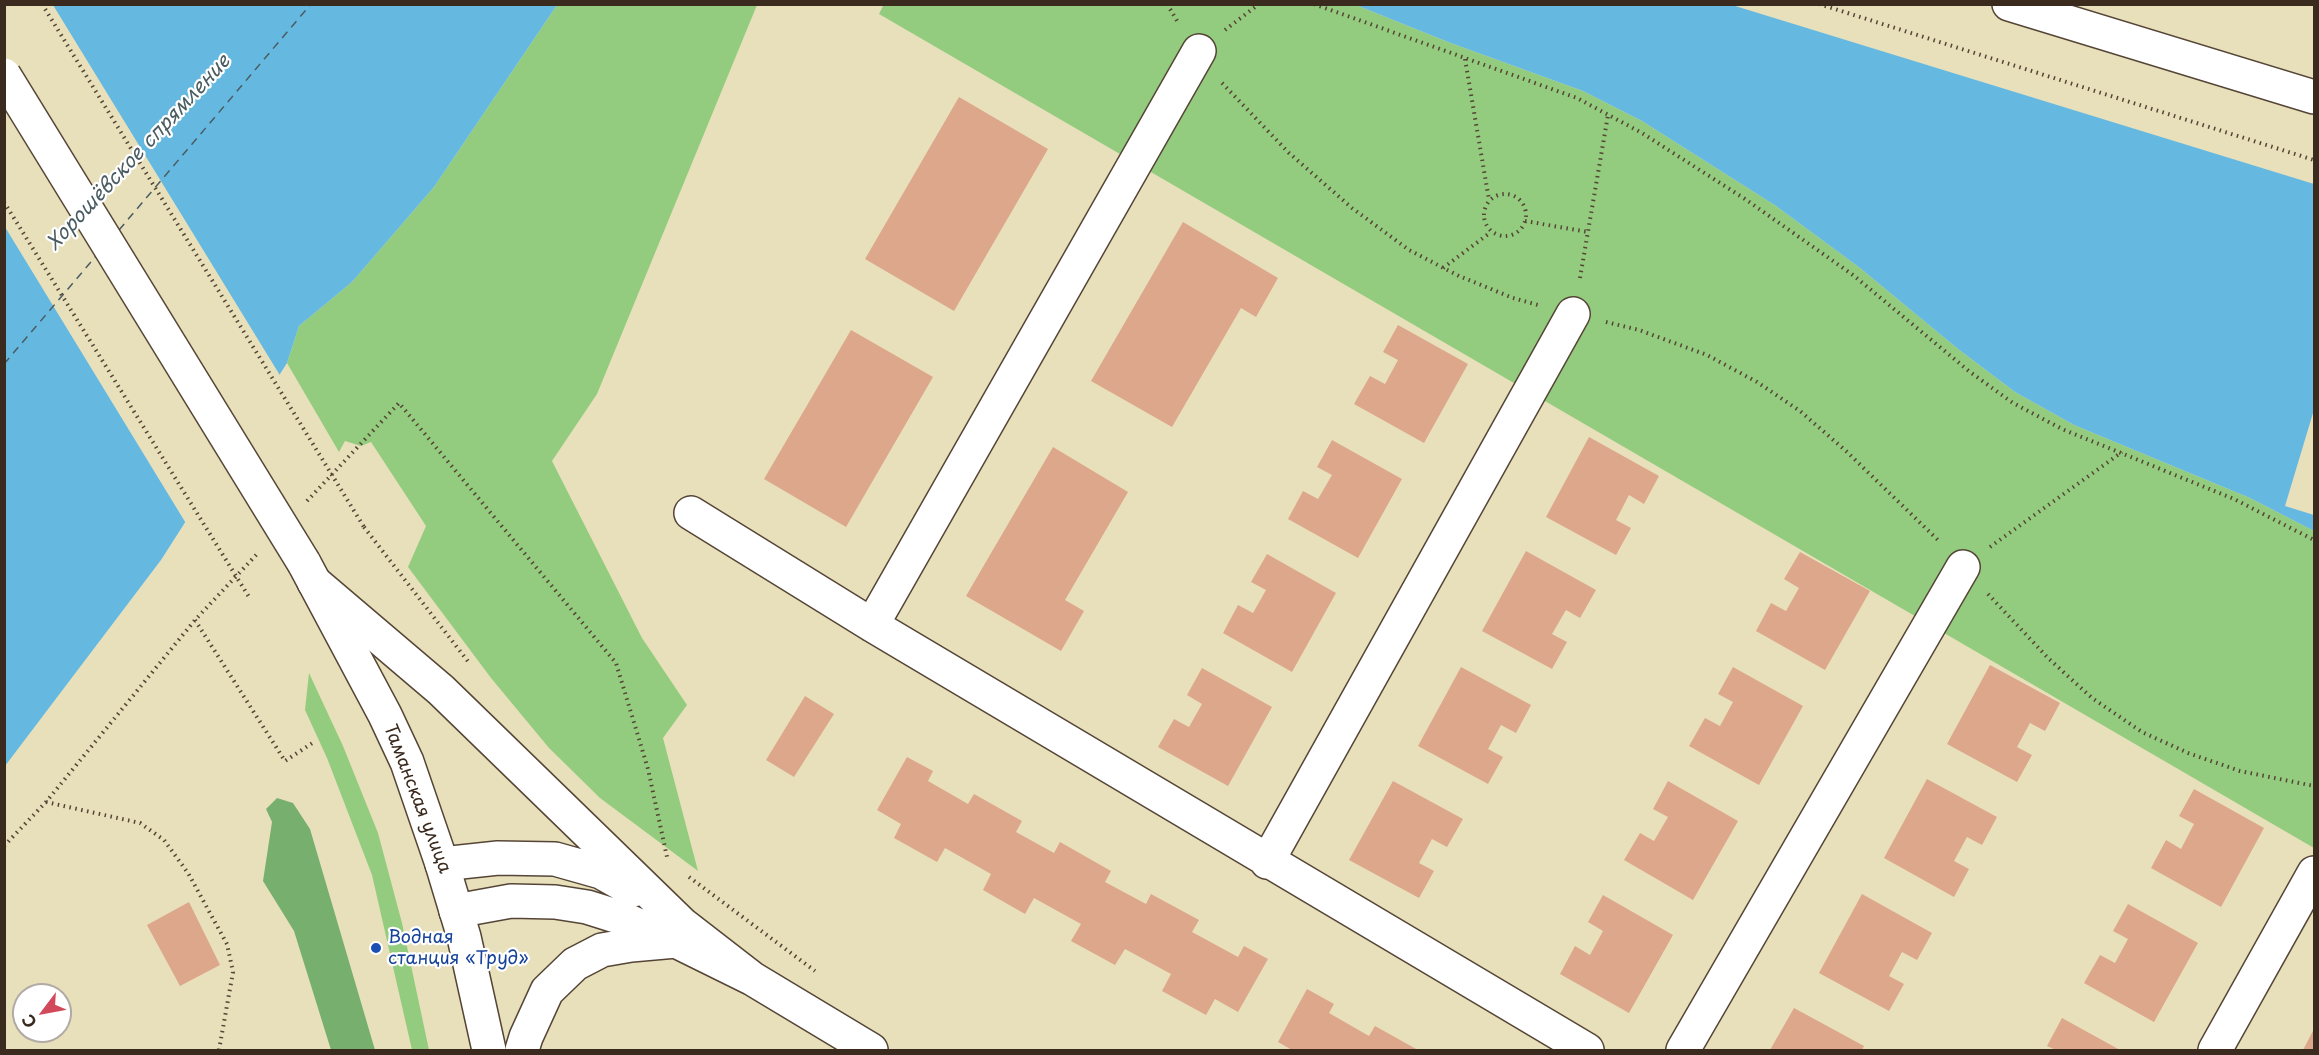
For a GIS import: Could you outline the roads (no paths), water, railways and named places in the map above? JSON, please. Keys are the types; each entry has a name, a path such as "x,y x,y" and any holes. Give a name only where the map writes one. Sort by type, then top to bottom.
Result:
{"street":[{"path":"2008,4 2314,97"},
{"path":"872,625 1199,51"},
{"path":"4,75 309,572 441,690 679,932"},
{"path":"1267,862 1573,315"},
{"path":"691,513 872,625 1267,862 1587,1050"},
{"path":"1683,1050 1963,567"},
{"name":"Таманская улица","path":"309,572 385,715 407,762 456,911 489,1050"},
{"path":"442,864 498,858 555,859 601,872 631,888 679,932 871,1050"},
{"path":"2215,1050 2314,873"},
{"path":"456,911 511,901 555,902 587,907 679,932"},
{"path":"522,1050 547,991 575,964 602,950 679,932"}],"water":[{"name":"Хорошёвское спрямление","path":"5,5 557,5 434,187 352,282 299,326 287,363 161,560 5,766"},
{"path":"1356,5 2314,5 2314,531 2250,498 2074,425 2015,392 1958,349 1860,268 1776,206 1642,121 1583,91 1448,42"}],"place":[{"name":"Водная станция «Труд»","path":"376,948"}]}
